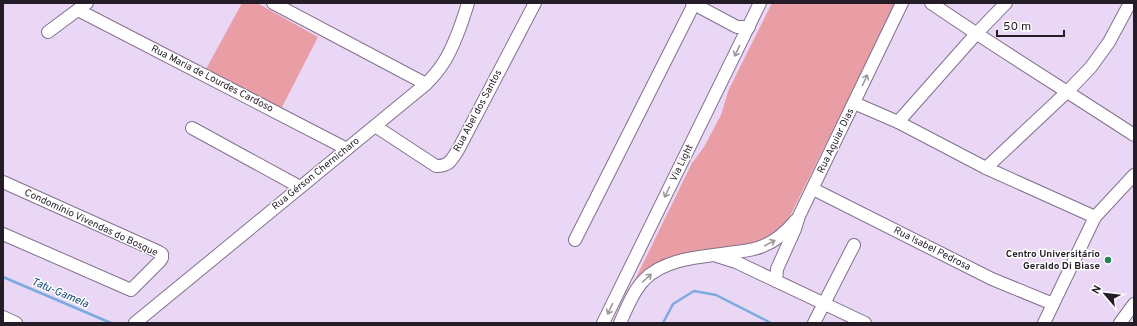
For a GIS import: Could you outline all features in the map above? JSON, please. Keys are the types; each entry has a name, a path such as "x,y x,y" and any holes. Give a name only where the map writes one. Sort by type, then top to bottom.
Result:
{"street":[{"path":"273,3 426,84"},
{"name":"Rua Gérson Chernicharo","path":"137,322 426,84 444,63 460,29 468,3"},
{"name":"Rua Abel dos Santos","path":"375,126 436,166 444,166 448,164 458,150 535,3"},
{"path":"575,240 693,3 737,27 749,27"},
{"name":"Via Light","path":"603,323 760,3"},
{"name":"Rua Aguiar Dias","path":"776,281 777,269 795,229 799,216 902,3"},
{"path":"931,3 976,34 1068,91 1134,135"},
{"path":"898,122 976,34 1006,3"},
{"path":"986,168 1068,91 1092,66 1109,42 1130,3"},
{"path":"48,32 82,6"},
{"name":"Rua Maria de Lourdes Cardoso","path":"82,6 347,149"},
{"path":"854,103 898,122 986,168 1095,217"},
{"path":"192,128 300,187"},
{"path":"1044,323 1095,217 1134,175"},
{"name":"Condomínio Vivendas do Bosque","path":"3,182 159,252 162,256 160,261 131,290 3,234"},
{"name":"Rua Isabel Pedrosa","path":"813,189 992,279 1053,304"},
{"path":"620,323 631,300 641,284 655,271 674,262 753,250 761,247 780,236 799,216"},
{"path":"814,323 854,245"},
{"path":"714,256 732,261 866,323"},
{"path":"1120,323 1134,304"},
{"path":"3,317 16,323"}],"shaded area":[{"path":"242,3 257,3 318,37 281,109 206,69"},
{"path":"772,3 896,3 788,220 781,228 765,239 750,243 670,257 647,268 634,282 692,163 704,147 721,115 729,89"}],"waterway":[{"name":"Tatu-Gamela","path":"3,277 111,323"},
{"path":"663,323 673,304 694,291 716,295 771,323"}],"place":[{"name":"Centro Universitário Geraldo Di Biase","path":"1108,260"}]}
